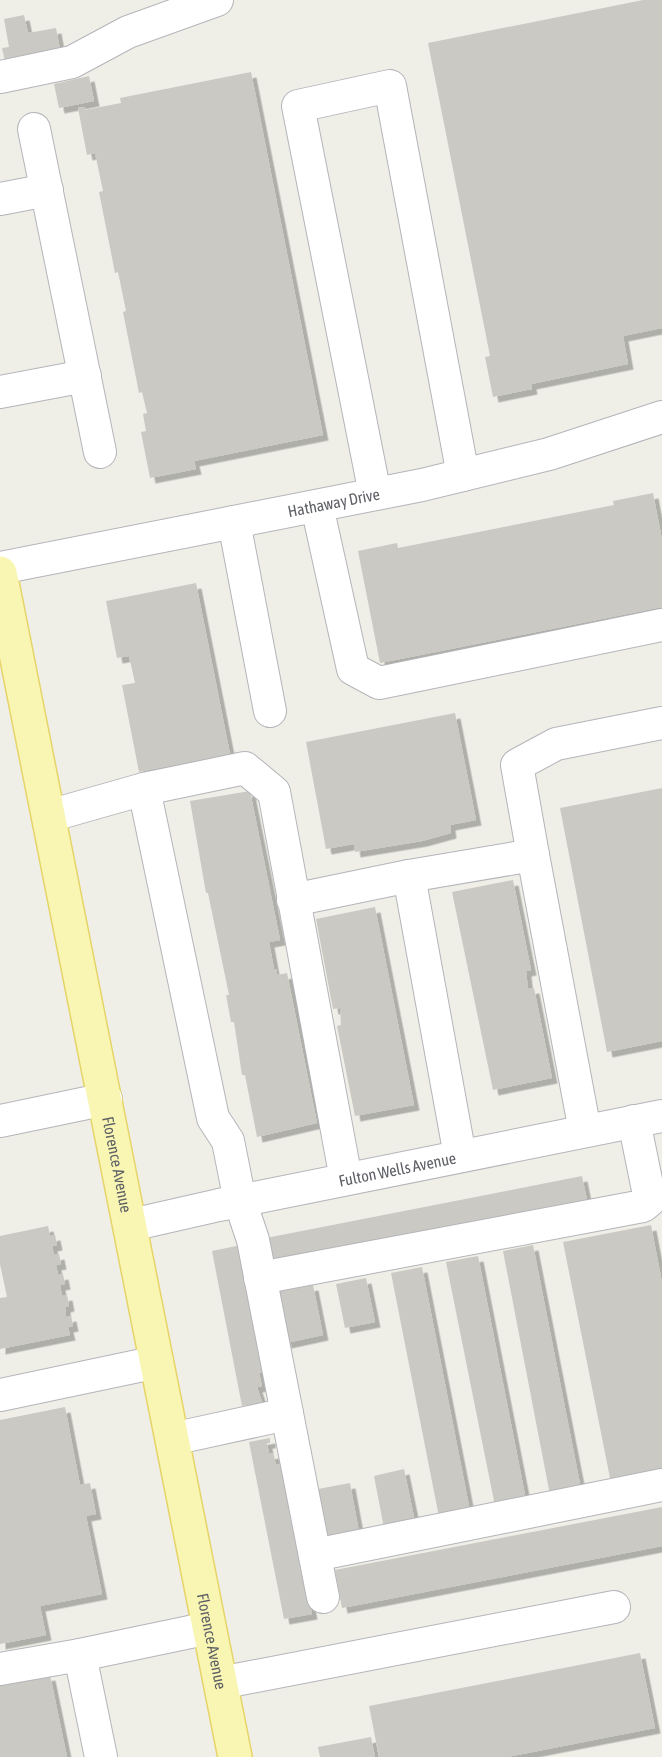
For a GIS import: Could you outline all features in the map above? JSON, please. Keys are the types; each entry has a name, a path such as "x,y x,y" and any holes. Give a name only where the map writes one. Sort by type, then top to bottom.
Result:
{"main road":[{"name":"Florence Avenue","path":"0,573 235,1757"}],"street":[{"path":"0,77 72,62 128,32 216,0"},
{"path":"375,494 298,106 390,86 463,475"},
{"path":"34,129 100,452"},
{"path":"0,199 47,190"},
{"path":"0,392 85,376"},
{"name":"Hathaway Drive","path":"0,568 463,475 549,454 662,417"},
{"path":"317,506 353,669 379,683 662,625"},
{"path":"234,522 270,711"},
{"path":"585,1131 517,765 556,744 662,723"},
{"path":"49,816 144,789 245,768 274,792 346,1179"},
{"path":"144,789 204,1082 213,1118 228,1141 240,1201 253,1240 323,1597"},
{"path":"293,900 409,876 533,855"},
{"path":"409,876 460,1156"},
{"path":"0,1121 106,1099"},
{"path":"260,1278 643,1206 655,1208 648,1119"},
{"name":"Fulton Wells Avenue","path":"131,1225 346,1179 648,1119"},
{"path":"0,1395 158,1362"},
{"path":"172,1439 287,1414"},
{"path":"315,1555 662,1485"},
{"path":"220,1683 614,1608"},
{"path":"0,1669 209,1628"},
{"path":"80,1655 101,1757"}],"building":[{"path":"643,0 662,0 662,328 623,336 628,364 531,384 532,389 493,397 485,357 490,356 428,43"},
{"path":"24,15 28,33 56,28 61,55 6,66 2,48 9,47 4,19"},
{"path":"251,72 323,435 194,461 196,469 150,478 141,432 146,431 143,414 147,413 142,392 139,393 123,312 126,311 118,272 115,273 99,192 103,191 95,153 87,155 78,108 85,107 85,110 121,103 120,98"},
{"path":"89,76 94,101 59,108 54,84"},
{"path":"653,493 662,540 662,607 380,663 358,551 397,543 398,548 614,505 613,501"},
{"path":"196,583 230,754 139,772 122,685 135,683 129,656 117,658 106,601"},
{"path":"455,713 476,820 450,825 451,833 422,841 355,852 354,844 326,849 306,742"},
{"path":"662,788 662,1041 607,1052 560,808"},
{"path":"250,791 280,940 269,942 274,969 277,975 287,973 317,1123 257,1137 245,1075 242,1075 234,1022 231,1022 226,995 229,995 208,893 206,893 190,801"},
{"path":"513,880 531,970 526,971 528,989 534,988 552,1078 493,1090 452,892"},
{"path":"375,907 414,1105 355,1116 337,1026 341,1025 340,1008 333,1009 316,919"},
{"path":"582,1176 588,1205 272,1268 266,1238"},
{"path":"651,1225 662,1283 662,1468 641,1472 642,1477 611,1483 563,1242"},
{"path":"48,1226 50,1236 55,1235 57,1245 52,1246 54,1255 59,1254 61,1264 56,1265 58,1275 63,1274 65,1284 60,1285 62,1296 67,1295 69,1306 65,1307 66,1317 71,1316 73,1326 68,1327 70,1335 0,1349 0,1298 7,1297 0,1264 0,1236"},
{"path":"241,1245 265,1372 259,1373 262,1386 257,1387 262,1402 242,1406 212,1251"},
{"path":"533,1245 581,1489 550,1495 503,1251"},
{"path":"478,1256 526,1500 495,1506 446,1262"},
{"path":"422,1267 470,1511 439,1517 391,1273"},
{"path":"366,1278 375,1322 345,1328 336,1284"},
{"path":"313,1285 323,1335 286,1343 276,1292"},
{"path":"65,1407 80,1485 90,1483 96,1514 86,1516 102,1594 40,1606 46,1635 0,1644 0,1420"},
{"path":"270,1438 270,1443 267,1443 269,1454 273,1453 276,1465 283,1464 312,1614 284,1619 249,1442"},
{"path":"404,1469 415,1522 384,1528 374,1476"},
{"path":"350,1483 359,1532 328,1538 318,1489"},
{"path":"662,1507 662,1546 342,1608 335,1570"},
{"path":"640,1653 655,1728 507,1757 379,1757 369,1706"},
{"path":"50,1675 67,1757 0,1757 0,1685"},
{"path":"371,1737 375,1757 320,1757 318,1747"}]}
